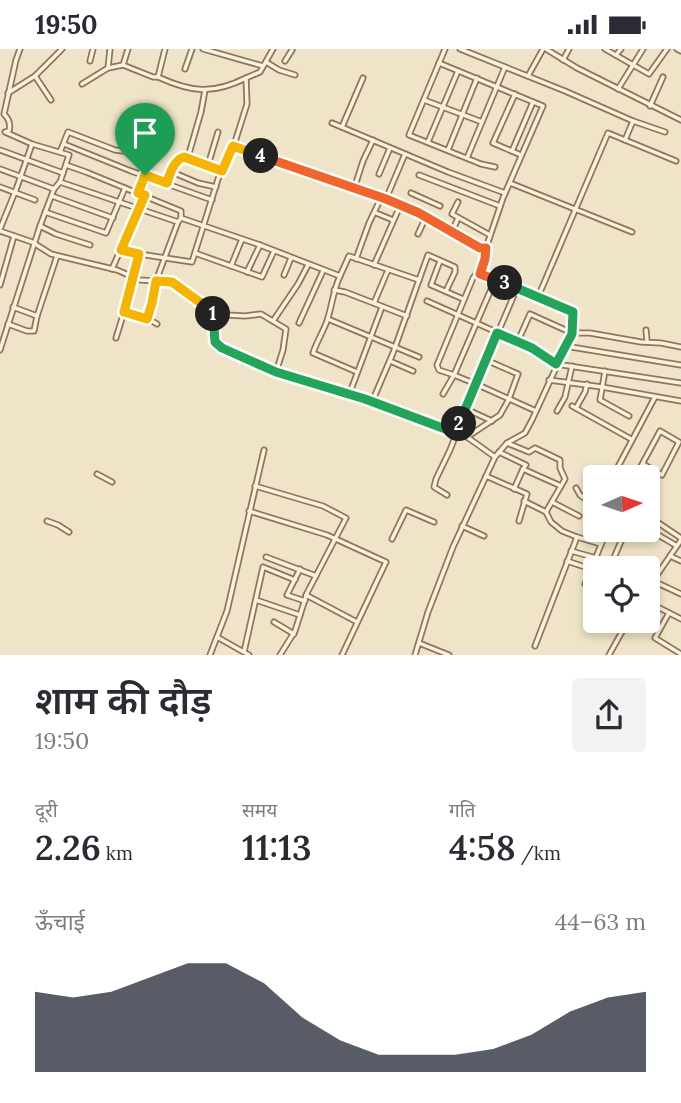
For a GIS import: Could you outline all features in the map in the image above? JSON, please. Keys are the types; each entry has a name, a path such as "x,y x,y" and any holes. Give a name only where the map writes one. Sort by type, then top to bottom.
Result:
{"street":[{"path":"3,134 9,131 10,126 4,114 20,49"},
{"path":"8,93 34,76 62,49"},
{"path":"90,61 93,49"},
{"path":"108,68 110,49"},
{"path":"123,65 128,49"},
{"path":"158,77 166,49"},
{"path":"185,69 192,49"},
{"path":"204,49 265,64 295,75"},
{"path":"82,84 108,68 123,65 181,87 205,90 233,85 260,72 271,49"},
{"path":"285,61 292,49"},
{"path":"445,49 409,135 495,167"},
{"path":"460,49 665,132"},
{"path":"528,76 544,49 681,120"},
{"path":"563,60 569,49"},
{"path":"605,49 649,74 667,49"},
{"path":"616,55 621,49"},
{"path":"618,89 643,49"},
{"path":"439,63 543,106 500,206 480,274"},
{"path":"467,158 505,67"},
{"path":"428,142 458,71"},
{"path":"34,76 51,100"},
{"path":"121,250 192,262 247,104 246,78"},
{"path":"342,127 363,78"},
{"path":"448,151 477,78"},
{"path":"650,106 663,78"},
{"path":"188,157 205,90"},
{"path":"515,94 494,143 521,155"},
{"path":"424,100 482,123"},
{"path":"512,151 533,102"},
{"path":"625,140 633,121"},
{"path":"332,123 505,193"},
{"path":"60,152 68,132 123,151"},
{"path":"208,165 218,132"},
{"path":"538,297 608,133 676,161"},
{"path":"0,350 40,226 69,155 3,134"},
{"path":"354,189 373,140"},
{"path":"32,144 0,230 57,256 113,269 140,280 172,282 205,306 227,315 261,314 286,329 276,372"},
{"path":"64,144 212,200"},
{"path":"233,146 401,205 480,248 486,248"},
{"path":"379,174 390,148"},
{"path":"0,150 63,173"},
{"path":"356,258 369,223 384,199 405,154"},
{"path":"167,183 174,165 179,159 188,157 222,171"},
{"path":"66,165 181,211 156,281 147,319"},
{"path":"0,169 54,189"},
{"path":"172,172 216,187"},
{"path":"138,193 145,175"},
{"path":"419,175 500,206"},
{"path":"60,182 138,208 205,225 341,276"},
{"path":"510,183 632,232"},
{"path":"0,187 34,199"},
{"path":"45,212 106,233 125,188"},
{"path":"411,193 440,206"},
{"path":"113,269 145,195"},
{"path":"52,196 113,218"},
{"path":"458,202 452,214 490,235"},
{"path":"374,265 401,205"},
{"path":"375,213 393,220"},
{"path":"418,234 426,217"},
{"path":"452,232 459,218"},
{"path":"40,226 90,245"},
{"path":"0,285 14,236"},
{"path":"231,266 243,238"},
{"path":"247,272 260,244"},
{"path":"195,253 261,277 274,251"},
{"path":"0,253 8,256"},
{"path":"116,338 139,254"},
{"path":"372,402 396,347 428,255 455,267 446,291"},
{"path":"8,324 32,332 35,328 57,256"},
{"path":"357,372 313,353 328,319 334,290 349,256 419,280"},
{"path":"284,275 291,258"},
{"path":"440,260 431,285 463,299"},
{"path":"273,321 308,265"},
{"path":"299,323 323,270"},
{"path":"374,303 388,270"},
{"path":"415,655 453,547 495,457 507,443 525,433 536,411 550,380 556,364 572,334 573,312 475,274 437,365 439,370 536,411"},
{"path":"443,394 454,375 495,280"},
{"path":"447,495 435,487 436,479 517,289"},
{"path":"334,290 407,316"},
{"path":"427,301 532,348 556,364 681,383"},
{"path":"13,307 37,316"},
{"path":"349,395 382,307"},
{"path":"213,309 215,342 222,348 276,372 372,402 467,437 495,457"},
{"path":"124,312 157,324"},
{"path":"517,342 530,314 572,334 590,333 681,347"},
{"path":"328,319 419,357"},
{"path":"646,330 647,342"},
{"path":"565,346 681,365"},
{"path":"467,437 500,415 517,374 486,360"},
{"path":"390,361 413,372"},
{"path":"557,411 565,397 572,366"},
{"path":"605,371 600,400 629,416"},
{"path":"550,380 681,401"},
{"path":"587,384 585,392 574,407 632,439"},
{"path":"619,465 655,397"},
{"path":"466,409 492,421"},
{"path":"660,431 679,442 662,475 643,464 660,431"},
{"path":"507,443 529,452 535,448 560,460 559,468 565,479 546,512"},
{"path":"210,655 227,611 264,450"},
{"path":"499,452 526,465 514,489"},
{"path":"523,469 561,486"},
{"path":"97,474 112,482"},
{"path":"486,476 527,494 519,521"},
{"path":"255,486 324,506 346,518 306,595 294,634 280,655"},
{"path":"576,488 583,497"},
{"path":"524,501 546,512 551,522 562,531 601,544 597,556"},
{"path":"552,502 579,516"},
{"path":"392,539 405,510 434,522"},
{"path":"249,511 335,539 386,562 342,655"},
{"path":"47,521 69,532"},
{"path":"660,524 681,539 660,571"},
{"path":"462,526 484,536"},
{"path":"535,646 577,530"},
{"path":"660,536 677,546"},
{"path":"571,551 589,556"},
{"path":"670,556 681,561"},
{"path":"266,557 317,576"},
{"path":"568,561 583,566"},
{"path":"244,652 263,567 295,580"},
{"path":"300,569 287,595 305,601"},
{"path":"660,584 681,594"},
{"path":"306,595 357,622"},
{"path":"256,600 300,615"},
{"path":"660,608 681,619"},
{"path":"669,613 655,638 681,654"},
{"path":"274,622 294,634"},
{"path":"608,655 621,633"},
{"path":"216,637 249,655"},
{"path":"419,643 449,655"}],"route":[{"path":"233,146 386,199 419,213 480,248 486,248 480,274 573,312 572,334 556,364 532,348 497,333 456,433 365,399 276,372 222,348 215,342 213,309 172,282 156,281 147,319 124,312 139,254 121,250 145,195 138,193 145,175 167,183 174,165 184,157 222,171 233,146"}]}
